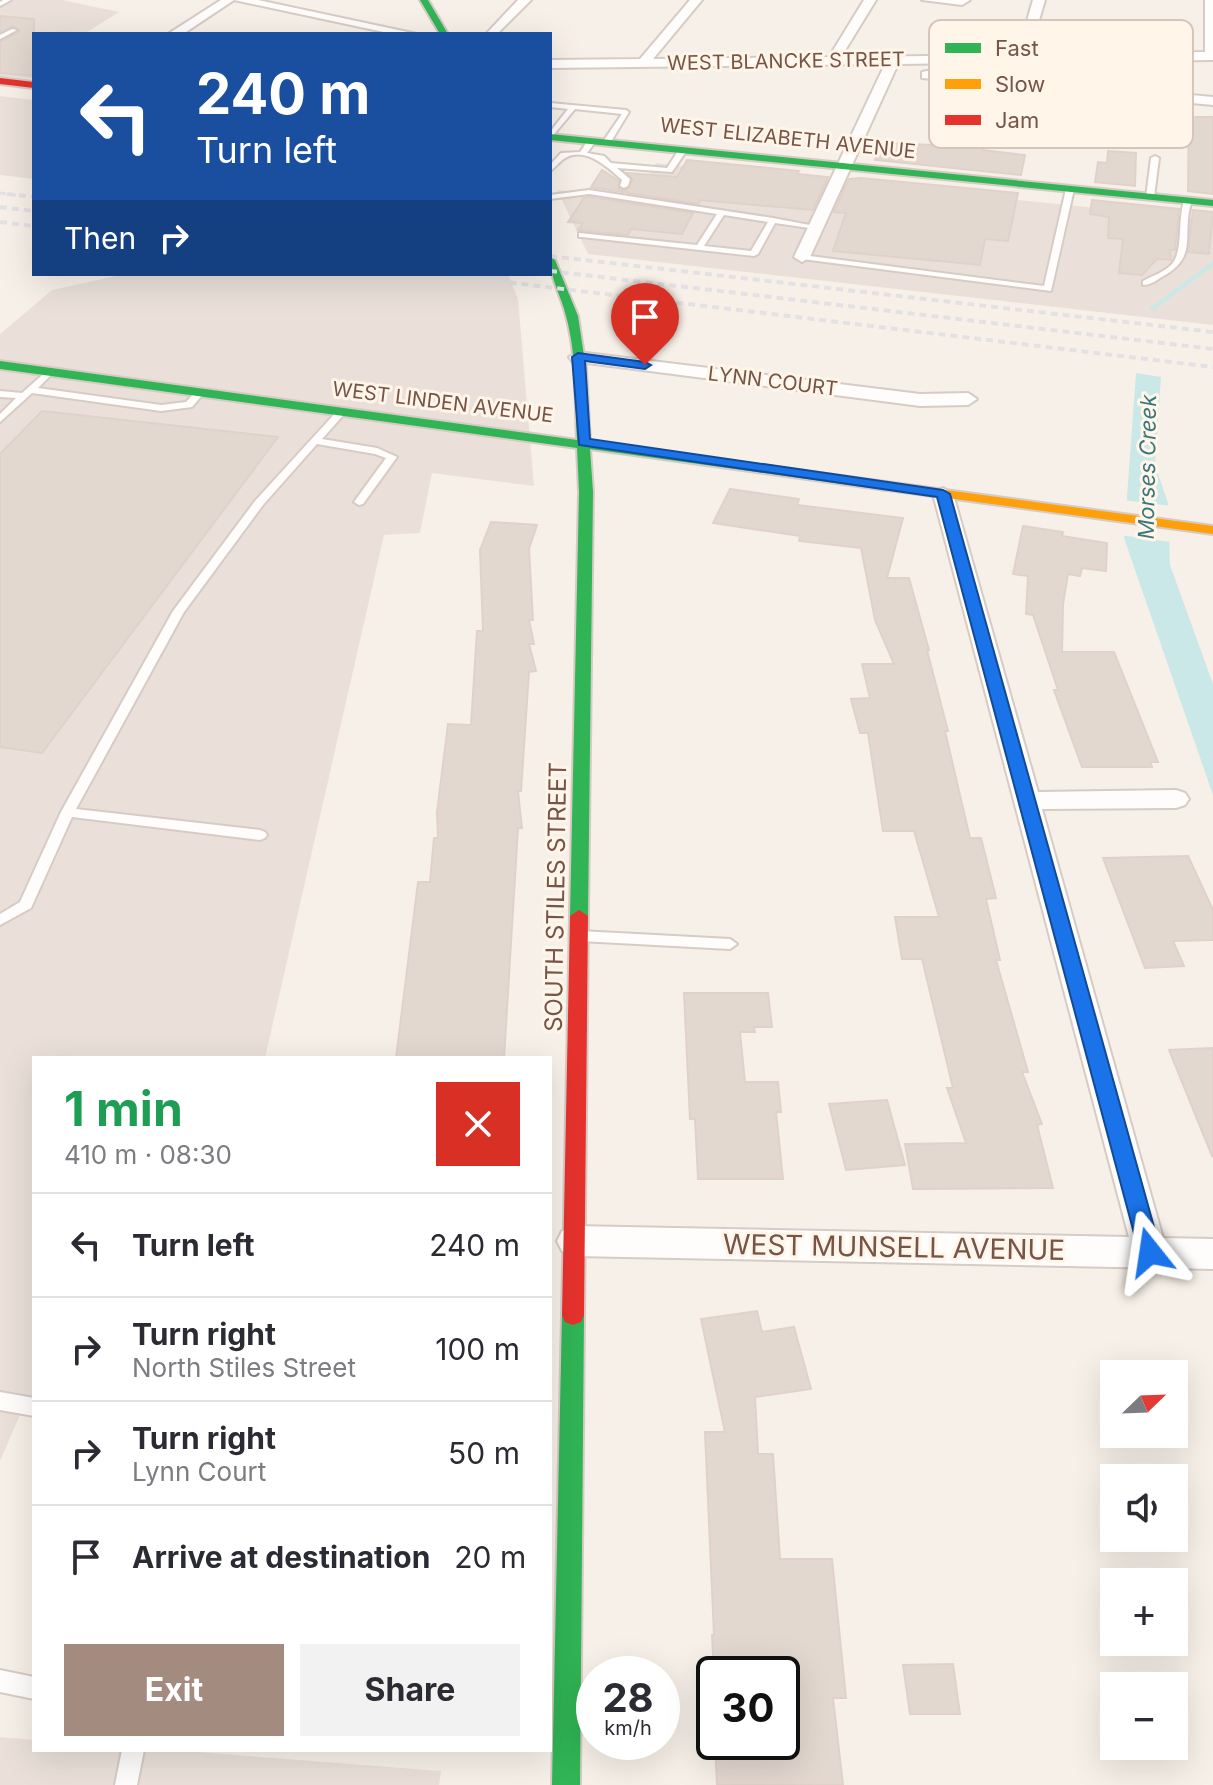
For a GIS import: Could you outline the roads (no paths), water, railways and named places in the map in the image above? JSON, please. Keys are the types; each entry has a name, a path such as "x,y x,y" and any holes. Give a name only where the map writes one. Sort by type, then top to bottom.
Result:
{"street":[{"path":"177,32 229,0"},
{"path":"240,0 401,32"},
{"path":"424,0 443,32"},
{"path":"492,32 525,0"},
{"path":"644,62 696,0"},
{"path":"833,60 870,0"},
{"path":"1033,20 1039,0"},
{"path":"1211,0 1212,56"},
{"path":"357,32 367,25"},
{"name":"WEST BLANCKE STREET","path":"552,64 833,60 891,66 929,64"},
{"path":"787,61 929,71"},
{"path":"802,257 891,66"},
{"path":"0,81 32,85"},
{"path":"1193,99 1213,101"},
{"name":"WEST ELIZABETH AVENUE","path":"552,137 593,146 683,150 1213,203"},
{"name":"SOUTH STILES STREET","path":"552,265 572,316 578,357 586,492 579,936 562,1239 566,1785"},
{"name":"LYNN COURT","path":"578,357 920,400 968,399"},
{"name":"WEST LINDEN AVENUE","path":"0,365 584,442 1213,530"},
{"path":"943,494 1150,1252"},
{"path":"1025,801 1176,799"},
{"name":"WEST MUNSELL AVENUE","path":"562,1239 1213,1254"}],"lane":[{"path":"0,4 8,0"},
{"path":"925,0 962,3 967,0"},
{"path":"1026,0 1039,0"},
{"path":"0,37 14,30"},
{"path":"552,105 626,112 593,146 564,155 552,167"},
{"path":"552,134 573,107"},
{"path":"593,146 601,158 626,179 624,186"},
{"path":"611,165 669,170 683,150"},
{"path":"1150,197 1155,158"},
{"path":"802,257 1048,289 1070,189"},
{"path":"552,197 580,191 816,227"},
{"path":"1146,283 1174,267 1181,257 1182,213 1188,200"},
{"path":"699,248 721,214"},
{"path":"582,235 754,254 773,220"},
{"path":"0,419 49,372"},
{"path":"0,394 27,393 161,408 189,405 200,392"},
{"path":"0,920 26,905 68,812 179,611 259,503 342,411"},
{"path":"316,441 377,451 392,457 359,502"},
{"path":"68,812 260,835"},
{"path":"579,936 730,944"},
{"path":"0,1401 32,1407"},
{"path":"0,1681 32,1688"},
{"path":"126,1785 133,1752"}],"water":[{"path":"1136,373 1161,377 1155,465 1168,503 1170,565 1213,684 1213,795 1124,538"}],"waterway":[{"name":"Morses Creek","path":"1152,309 1213,263"}],"railway":[{"path":"0,193 16,195"},
{"path":"7,194 16,195"},
{"path":"16,195 32,197"},
{"path":"16,195 24,196"},
{"path":"0,207 32,211"},
{"path":"0,222 32,226"},
{"path":"552,256 1213,332"},
{"path":"552,271 1213,349"},
{"path":"455,276 1213,367"}]}
